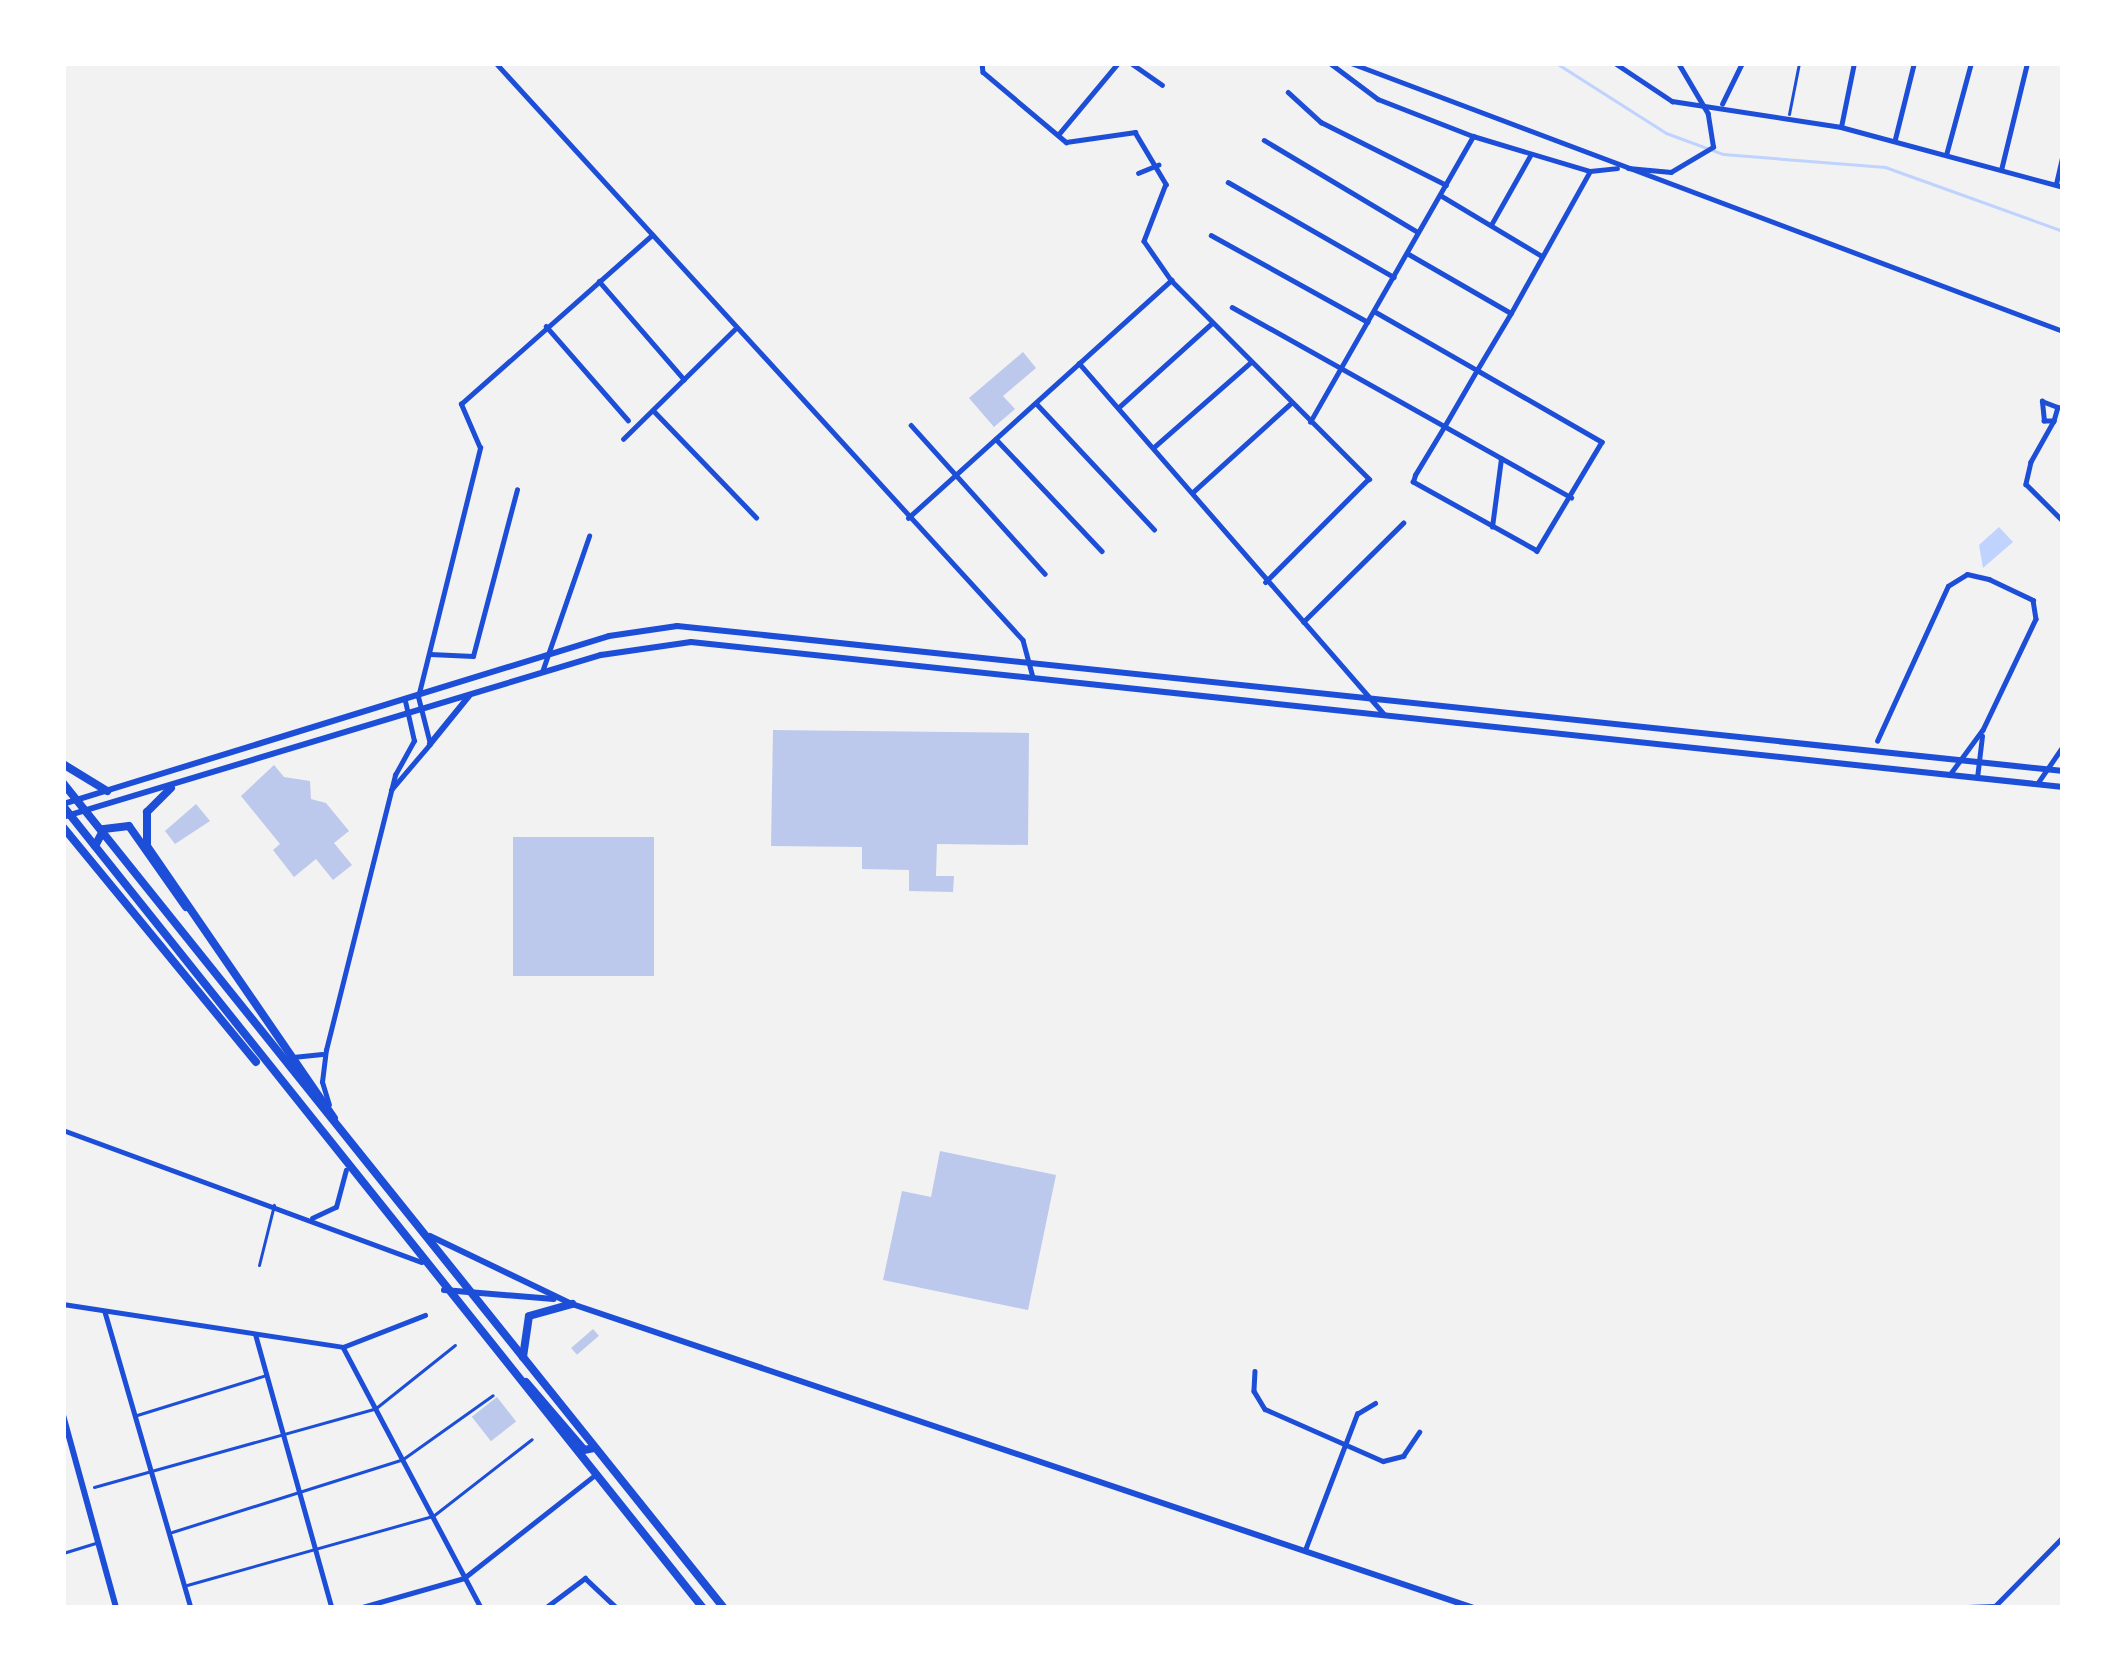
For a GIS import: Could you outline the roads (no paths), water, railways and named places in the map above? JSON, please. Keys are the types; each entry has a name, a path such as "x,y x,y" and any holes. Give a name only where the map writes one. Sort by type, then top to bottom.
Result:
{"highway":[{"path":"63,764 107,791"},
{"path":"63,783 724,1608"},
{"path":"171,788 150,806 145,839 202,927"},
{"path":"63,805 346,1170 703,1608"},
{"path":"101,872 100,833 129,826 329,1105 340,1130"},
{"path":"63,827 312,1126"},
{"path":"523,1358 529,1316 572,1304"},
{"path":"511,1370 584,1450 594,1448"}],"street":[{"path":"496,63 734,330 1023,640 1033,677"},
{"path":"982,63 983,72 1070,143 1132,131 1166,184 1144,242 1171,280 1370,479 1266,581"},
{"path":"1058,135 1118,63"},
{"path":"1131,63 1162,85"},
{"path":"1330,63 1378,99 1473,136 1590,171 1621,167 1671,172 1708,153 1712,125 1678,63"},
{"path":"1351,63 2063,331"},
{"path":"1722,104 1742,63"},
{"path":"1840,127 1854,63"},
{"path":"1895,140 1914,63"},
{"path":"1946,155 1971,63"},
{"path":"2001,170 2027,63"},
{"path":"1620,64 1658,96 1840,127 2059,186 2063,153"},
{"path":"1288,92 1321,122 1446,185"},
{"path":"1310,422 1473,136"},
{"path":"1264,140 1418,232"},
{"path":"1491,226 1532,154"},
{"path":"1138,173 1158,165"},
{"path":"1374,311 1477,370 1602,442 1537,551 1413,482 1477,370 1510,313 1590,171"},
{"path":"1228,182 1394,277"},
{"path":"1440,195 1542,256"},
{"path":"430,744 418,697 480,448 461,404 652,235"},
{"path":"1210,235 1368,322"},
{"path":"1407,254 1510,313"},
{"path":"599,280 684,379"},
{"path":"908,518 1171,280"},
{"path":"1232,308 1571,497"},
{"path":"1118,408 1213,322"},
{"path":"545,326 628,420"},
{"path":"623,440 734,330"},
{"path":"1154,448 1251,362"},
{"path":"1079,363 1385,715"},
{"path":"1036,403 1154,529"},
{"path":"1192,492 1291,403"},
{"path":"653,410 756,517"},
{"path":"2054,421 2026,484 2063,521"},
{"path":"910,425 1045,574"},
{"path":"996,439 1102,551"},
{"path":"1492,527 1501,459"},
{"path":"429,653 473,656 517,490"},
{"path":"1303,622 1403,524"},
{"path":"542,672 589,536"},
{"path":"1876,741 1948,586 1967,574 2037,608 1983,730 1950,776"},
{"path":"698,642 699,626"},
{"path":"63,805 548,655 660,627 699,626 2063,771"},
{"path":"655,644 660,627"},
{"path":"63,817 542,672 655,644 698,642 2063,788"},
{"path":"391,790 470,694"},
{"path":"329,1105 322,1078 326,1050 391,790 414,741 405,701"},
{"path":"1976,778 1983,730"},
{"path":"1710,750 1717,734"},
{"path":"2037,784 2063,746"},
{"path":"292,1056 314,1059 326,1050"},
{"path":"63,1130 422,1262"},
{"path":"312,1218 335,1207 346,1170"},
{"path":"423,1230 462,1258 572,1304 1474,1608"},
{"path":"444,1289 560,1299"},
{"path":"63,1304 343,1347 425,1315"},
{"path":"105,1312 191,1608"},
{"path":"256,1334 332,1608"},
{"path":"343,1347 481,1608"},
{"path":"1255,1371 1254,1391 1265,1409 1395,1463 1420,1432"},
{"path":"1305,1551 1362,1405 1375,1403"},
{"path":"63,1415 67,1451 116,1608"},
{"path":"359,1608 464,1578 596,1474"},
{"path":"1941,1608 1994,1607 2063,1537"},
{"path":"545,1608 585,1578 617,1608"}],"lane":[{"path":"259,1265 274,1205"},
{"path":"94,1487 376,1408 455,1345"},
{"path":"136,1415 267,1375"},
{"path":"172,1532 403,1459 493,1395"},
{"path":"185,1586 433,1516 532,1439"},
{"path":"63,1553 95,1544"}],"water":[{"path":"1999,527 2013,542 1983,568 1979,545"}],"waterway":[{"path":"1556,63 1666,133 1723,154 1885,167 2063,231"}]}
